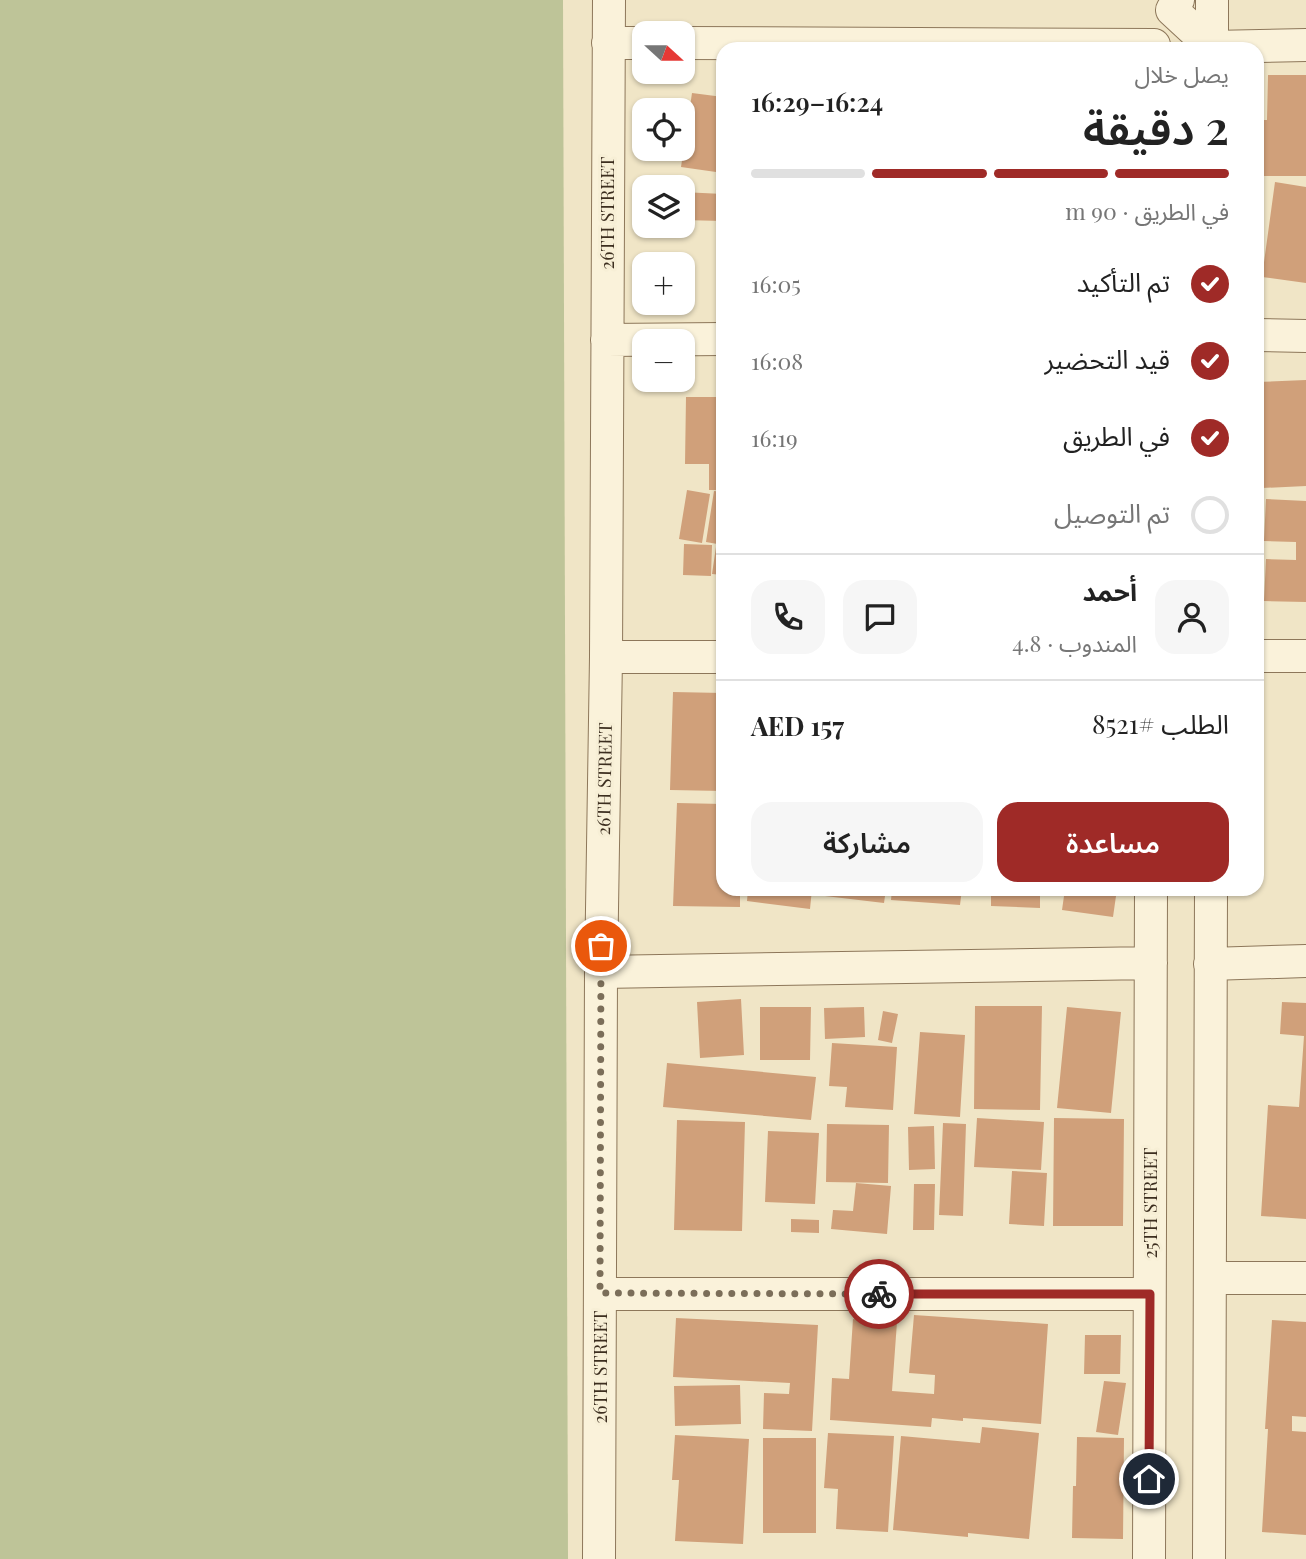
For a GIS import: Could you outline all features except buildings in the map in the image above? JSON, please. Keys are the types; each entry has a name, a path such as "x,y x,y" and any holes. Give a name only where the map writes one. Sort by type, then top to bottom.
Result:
{"street":[{"name":"26TH STREET","path":"599,1559 609,0"},
{"path":"1154,0 1154,42"},
{"path":"1178,0 1172,10 1206,42"},
{"path":"1212,0 1212,42"},
{"path":"608,43 632,43"},
{"path":"695,43 716,43"},
{"path":"1264,46 1306,45"},
{"path":"1264,335 1306,336"},
{"path":"607,340 716,339"},
{"path":"1264,656 1306,656"},
{"path":"606,657 716,657"},
{"name":"25TH STREET","path":"1149,1559 1151,896"},
{"path":"1209,1559 1211,896"},
{"path":"1210,964 1306,961"},
{"path":"601,972 1151,963"},
{"path":"1210,1278 1306,1278"},
{"path":"600,1293 1150,1294"}],"green space":[{"path":"0,0 563,0 568,1559 0,1559"}],"way so far":[{"path":"601,946 600,1293 879,1294"}],"route":[{"path":"879,1294 1150,1294 1149,1479"}]}
